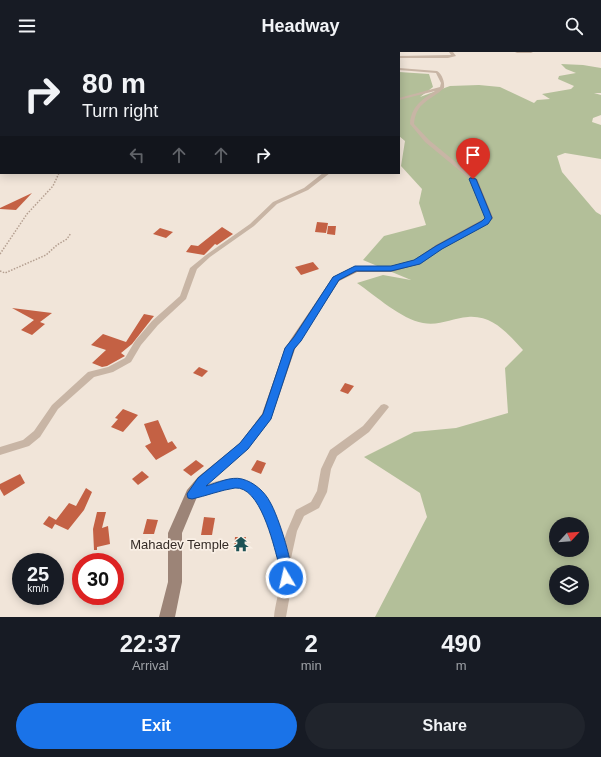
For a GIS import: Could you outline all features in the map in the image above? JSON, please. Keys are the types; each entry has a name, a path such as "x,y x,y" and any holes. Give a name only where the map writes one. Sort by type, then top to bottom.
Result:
{"street":[{"path":"400,57 454,56 451,52"},
{"path":"517,52 531,52"},
{"path":"400,69 437,72 443,83 442,88"},
{"path":"400,99 442,88"},
{"path":"167,617 175,582 175,533 192,494 202,481 244,446 268,416 290,348 336,279 355,269 391,269 417,262 439,247 485,222 489,218 473,179 427,141 412,124 412,114 420,103 442,88"},
{"path":"0,451 26,443 37,434 55,407 91,374 110,370 128,360 138,343 155,323 183,297 194,268 208,256 252,225 275,203 306,189 327,174"},
{"path":"285,563 292,531 300,513 315,505 322,492 326,469 333,453 366,429 384,407"},
{"path":"192,494 235,483 242,484 259,496 266,505 285,563 286,578 280,606 280,617"}],"path":[{"path":"0,254 24,219 56,182 59,174"},
{"path":"0,271 5,273 46,254 67,239 70,233"}],"green space":[{"path":"561,64 601,68 601,93 594,93 601,95 601,115 593,118 592,122 601,125 601,159 565,153 557,156 562,172 596,212 601,215 601,617 375,617 427,517 420,493 364,457 414,432 456,428 508,413 505,368 523,350 506,332 485,319 468,317 429,324 415,321 397,312 357,283 383,275 411,280 363,260 384,236 426,225 419,203 422,189 401,166 405,141 400,137 400,72 429,74 433,87 420,97 450,86 479,85 500,87 534,103 537,100 550,99 542,94 571,89 574,86 558,79 559,76 576,73 566,69"}],"building":[{"path":"32,193 16,210 0,209 0,208"},
{"path":"317,222 328,223 326,233 315,232"},
{"path":"328,226 336,226 335,235 327,234"},
{"path":"222,227 233,234 217,245 215,244 204,255 186,252 191,245 198,246"},
{"path":"160,228 173,232 166,238 153,234"},
{"path":"313,262 319,269 301,275 295,267"},
{"path":"12,308 52,313 40,322 45,324 32,335 21,330 34,320"},
{"path":"144,314 154,316 132,344 121,353 125,356 107,366 102,367 92,363 106,350 91,345 103,334 126,342"},
{"path":"199,367 208,371 202,377 193,373"},
{"path":"345,383 354,386 348,394 340,391"},
{"path":"123,409 138,415 123,432 111,427 118,419 115,418"},
{"path":"158,420 168,443 172,441 177,448 156,460 145,446 151,443 144,424"},
{"path":"196,460 204,466 191,476 183,470"},
{"path":"257,460 266,463 261,474 251,470"},
{"path":"142,471 149,477 138,485 132,479"},
{"path":"20,474 25,483 4,496 0,489 0,484"},
{"path":"86,488 92,492 84,510 68,530 55,524 52,529 43,524 49,516 56,520 69,503 76,506"},
{"path":"97,512 106,512 102,528 108,526 110,544 97,547 97,550 94,550 93,529"},
{"path":"204,517 215,518 212,535 201,535"},
{"path":"147,519 158,520 154,534 143,534"},
{"path":"235,537 246,537 244,549 234,549"}],"place":[{"name":"Mahadev Temple","path":"241,544"}],"route":[{"path":"286,578 285,563 277,538 266,505 259,496 242,484 235,483 192,494 202,481 229,461 244,446 255,430 268,416 290,348 336,279 355,269 391,269 417,262 439,247 485,222 489,218 486,209 479,198 473,179"}]}
